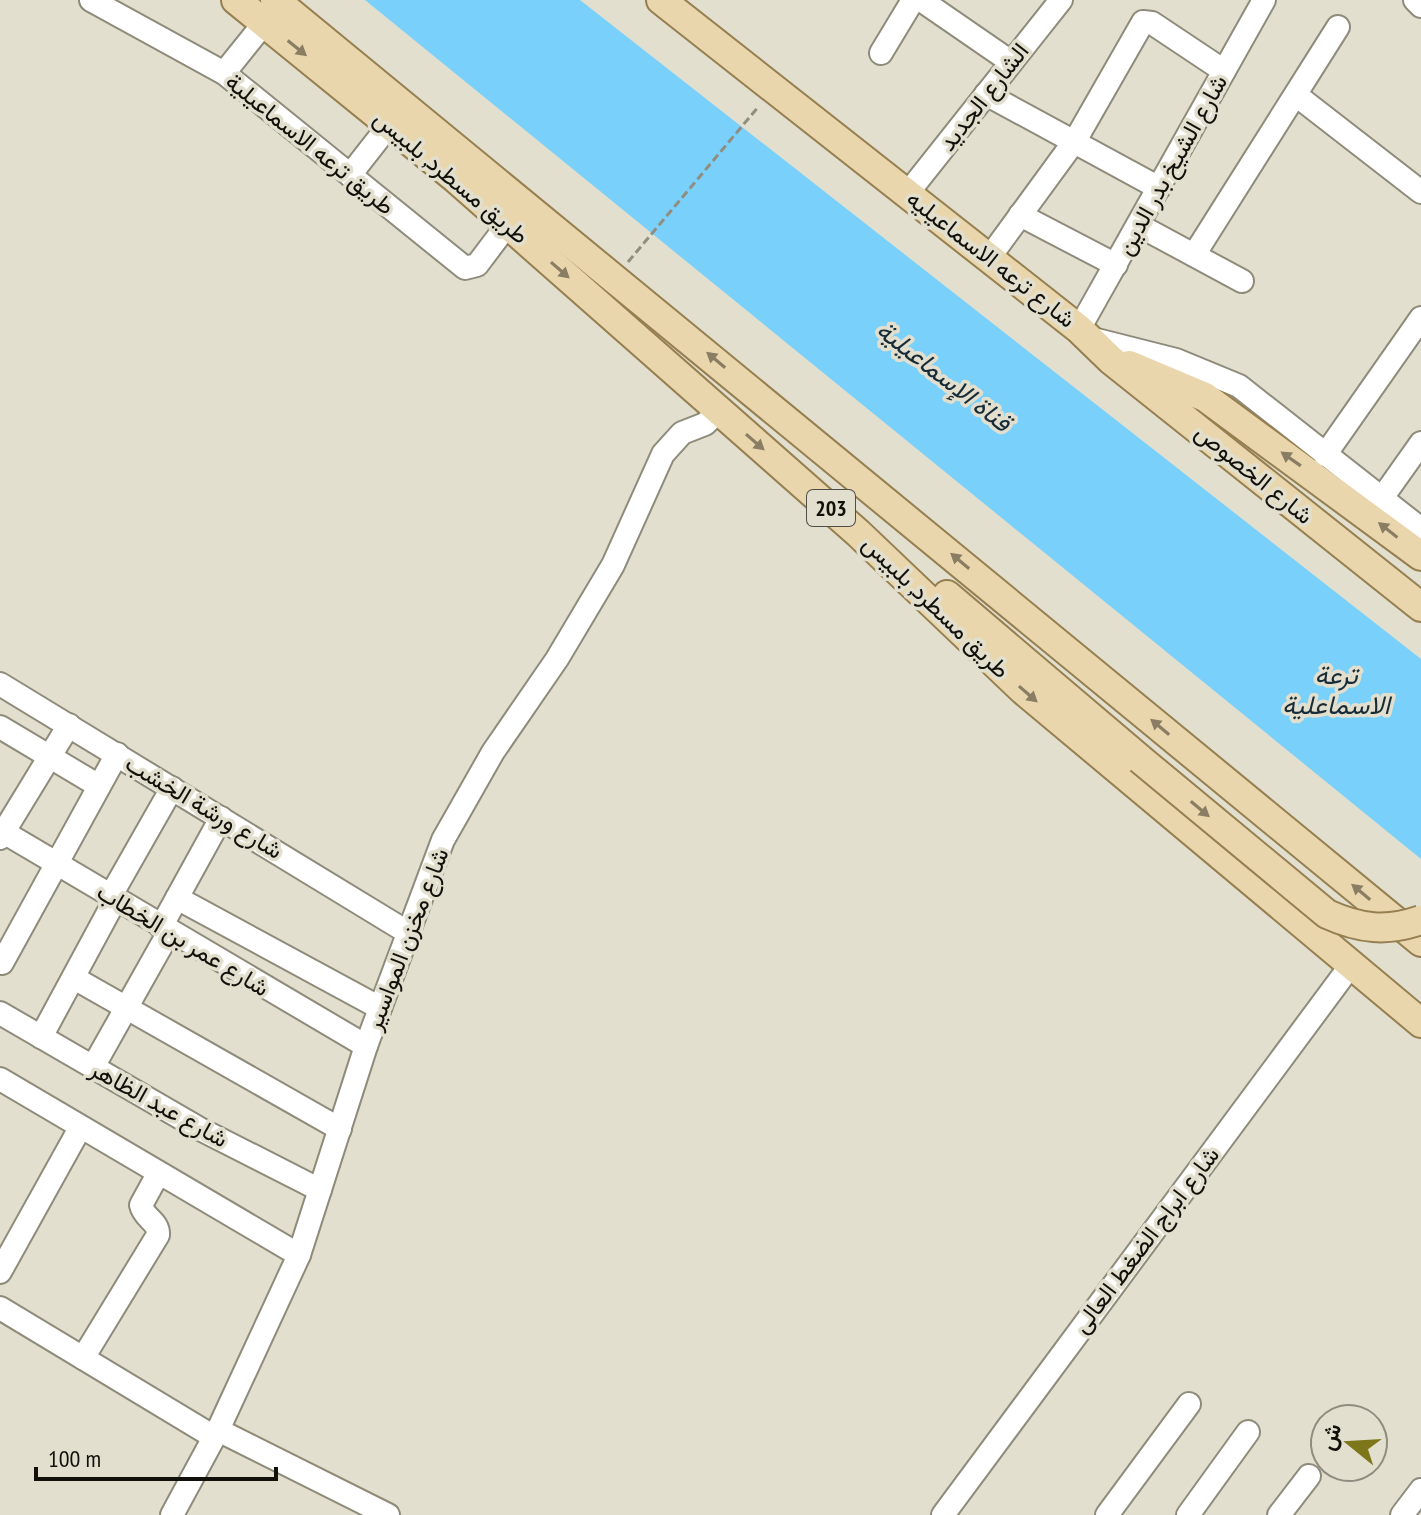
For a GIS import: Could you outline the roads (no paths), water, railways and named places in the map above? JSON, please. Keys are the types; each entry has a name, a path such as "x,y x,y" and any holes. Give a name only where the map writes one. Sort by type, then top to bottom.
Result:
{"main road":[{"name":"طريق مسطرد, بلبيس","path":"236,0 270,11 1421,942"},
{"name":"شارع ترعه الاسماعيليه","path":"669,2 1084,334"},
{"name":"طريق مسطرد, بلبيس","path":"270,11 390,124 858,533 1023,690 1421,1023"},
{"name":"شارع الخصوص","path":"1084,334 1111,360 1421,607"},
{"path":"1111,360 1159,375 1205,397 1369,501 1421,556"},
{"path":"858,533 923,575 1327,914 1363,928 1383,929 1421,920"}],"street":[{"name":"طريق ترعه الاسماعيلية","path":"91,0 224,73 465,268 477,265 508,224"},
{"path":"881,53 913,0"},
{"path":"921,0 1011,62"},
{"name":"الشارع الجديد","path":"907,194 1061,0"},
{"name":"شارع الشيخ بدر الدين","path":"1084,334 1116,265 1264,0"},
{"path":"1415,0 1421,6"},
{"path":"224,73 270,11"},
{"path":"989,258 1074,142 1142,23 1152,23 1224,71"},
{"path":"1194,255 1338,27"},
{"path":"986,94 1159,188"},
{"path":"1296,95 1421,192"},
{"path":"350,175 390,124"},
{"path":"1020,215 1116,265"},
{"path":"1138,225 1242,281"},
{"path":"1325,455 1421,318"},
{"name":"شارع ترعه الاسماعيليه","path":"1084,334 1176,360 1239,386 1325,455 1369,501 1421,529"},
{"name":"شارع مخزن المواسير","path":"177,1513 299,1255 366,1046 443,840 485,765 557,659 613,565 663,454 682,433 705,424 720,410"},
{"path":"1369,501 1421,443"},
{"name":"شارع ورشة الخشب","path":"0,684 407,932"},
{"path":"1,834 69,725"},
{"path":"0,727 99,786"},
{"path":"2,963 117,754"},
{"path":"41,1037 172,788"},
{"path":"93,1067 126,1008 177,898 221,818"},
{"name":"شارع عمر بن الخطاب","path":"1,834 366,1046"},
{"path":"177,898 380,1008"},
{"name":"شارع ابراج الضغط العالى","path":"943,1515 1351,965"},
{"path":"74,978 340,1129"},
{"name":"شارع عبد الظاهر","path":"0,1013 200,1129 320,1190"},
{"path":"0,1079 299,1255"},
{"path":"0,1272 80,1128"},
{"path":"83,1358 158,1235 157,1226 143,1213 141,1205 158,1174"},
{"path":"0,1309 216,1434 388,1515"},
{"path":"1107,1515 1189,1404"},
{"path":"1188,1515 1248,1432"},
{"path":"1279,1515 1309,1476"},
{"path":"1402,1515 1421,1490"}],"water":[{"name":"ترعة الاسماعلية","path":"365,0 580,0 1421,659 1421,859"}],"water label":[{"name":"قناة الإسماعيلية","path":"944,376"}]}
